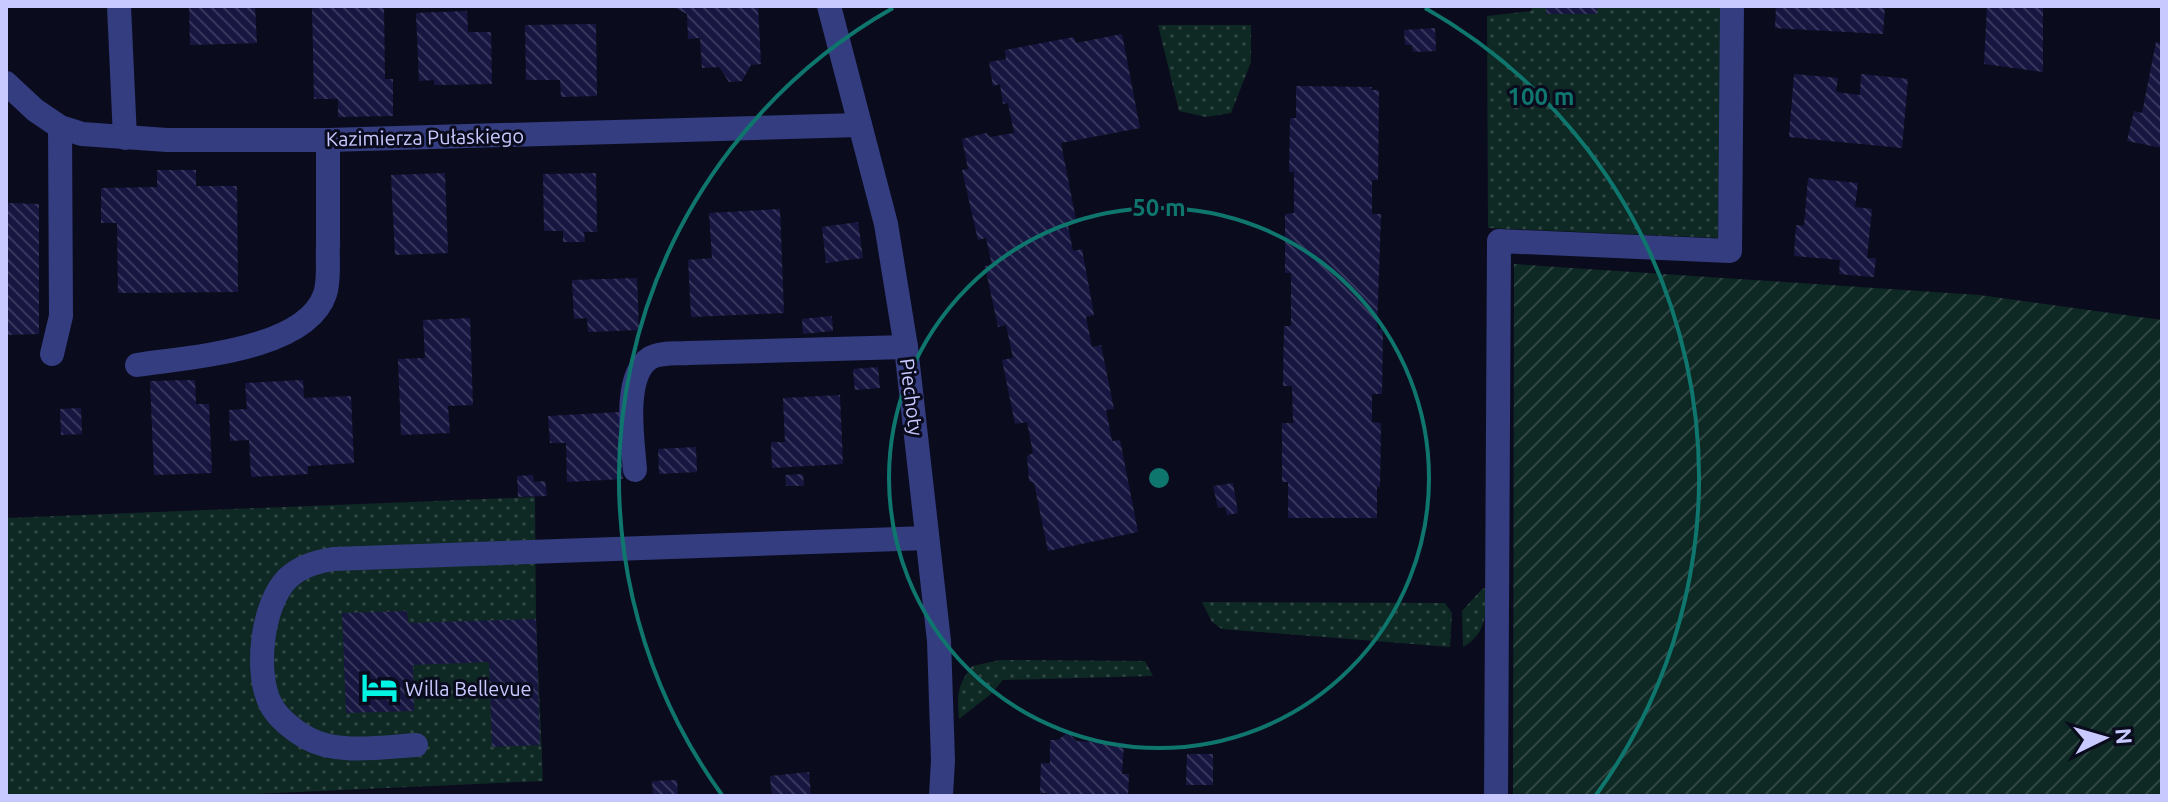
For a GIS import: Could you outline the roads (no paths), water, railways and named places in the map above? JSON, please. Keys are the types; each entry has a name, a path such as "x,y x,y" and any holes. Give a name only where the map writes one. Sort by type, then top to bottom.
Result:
{"street":[{"path":"119,6 125,138"},
{"name":"Piechoty","path":"829,6 886,224 906,347 939,641 943,760 941,796"},
{"path":"1496,796 1499,241 1730,251 1732,6"},
{"name":"Kazimierza Pułaskiego","path":"6,83 35,110 60,127 82,134 125,138 328,140 860,125"},
{"path":"52,354 61,316 60,127"},
{"path":"137,365 238,350 293,330 313,313 325,295 328,140"},
{"path":"635,470 631,407 635,381 646,362 653,357 678,353 906,347"},
{"path":"416,745 335,747 309,739 289,726 271,707 263,683 265,629 272,603 287,579 308,564 333,559 927,538"}],"place":[{"name":"Willa Bellevue","path":"379,688"}]}
